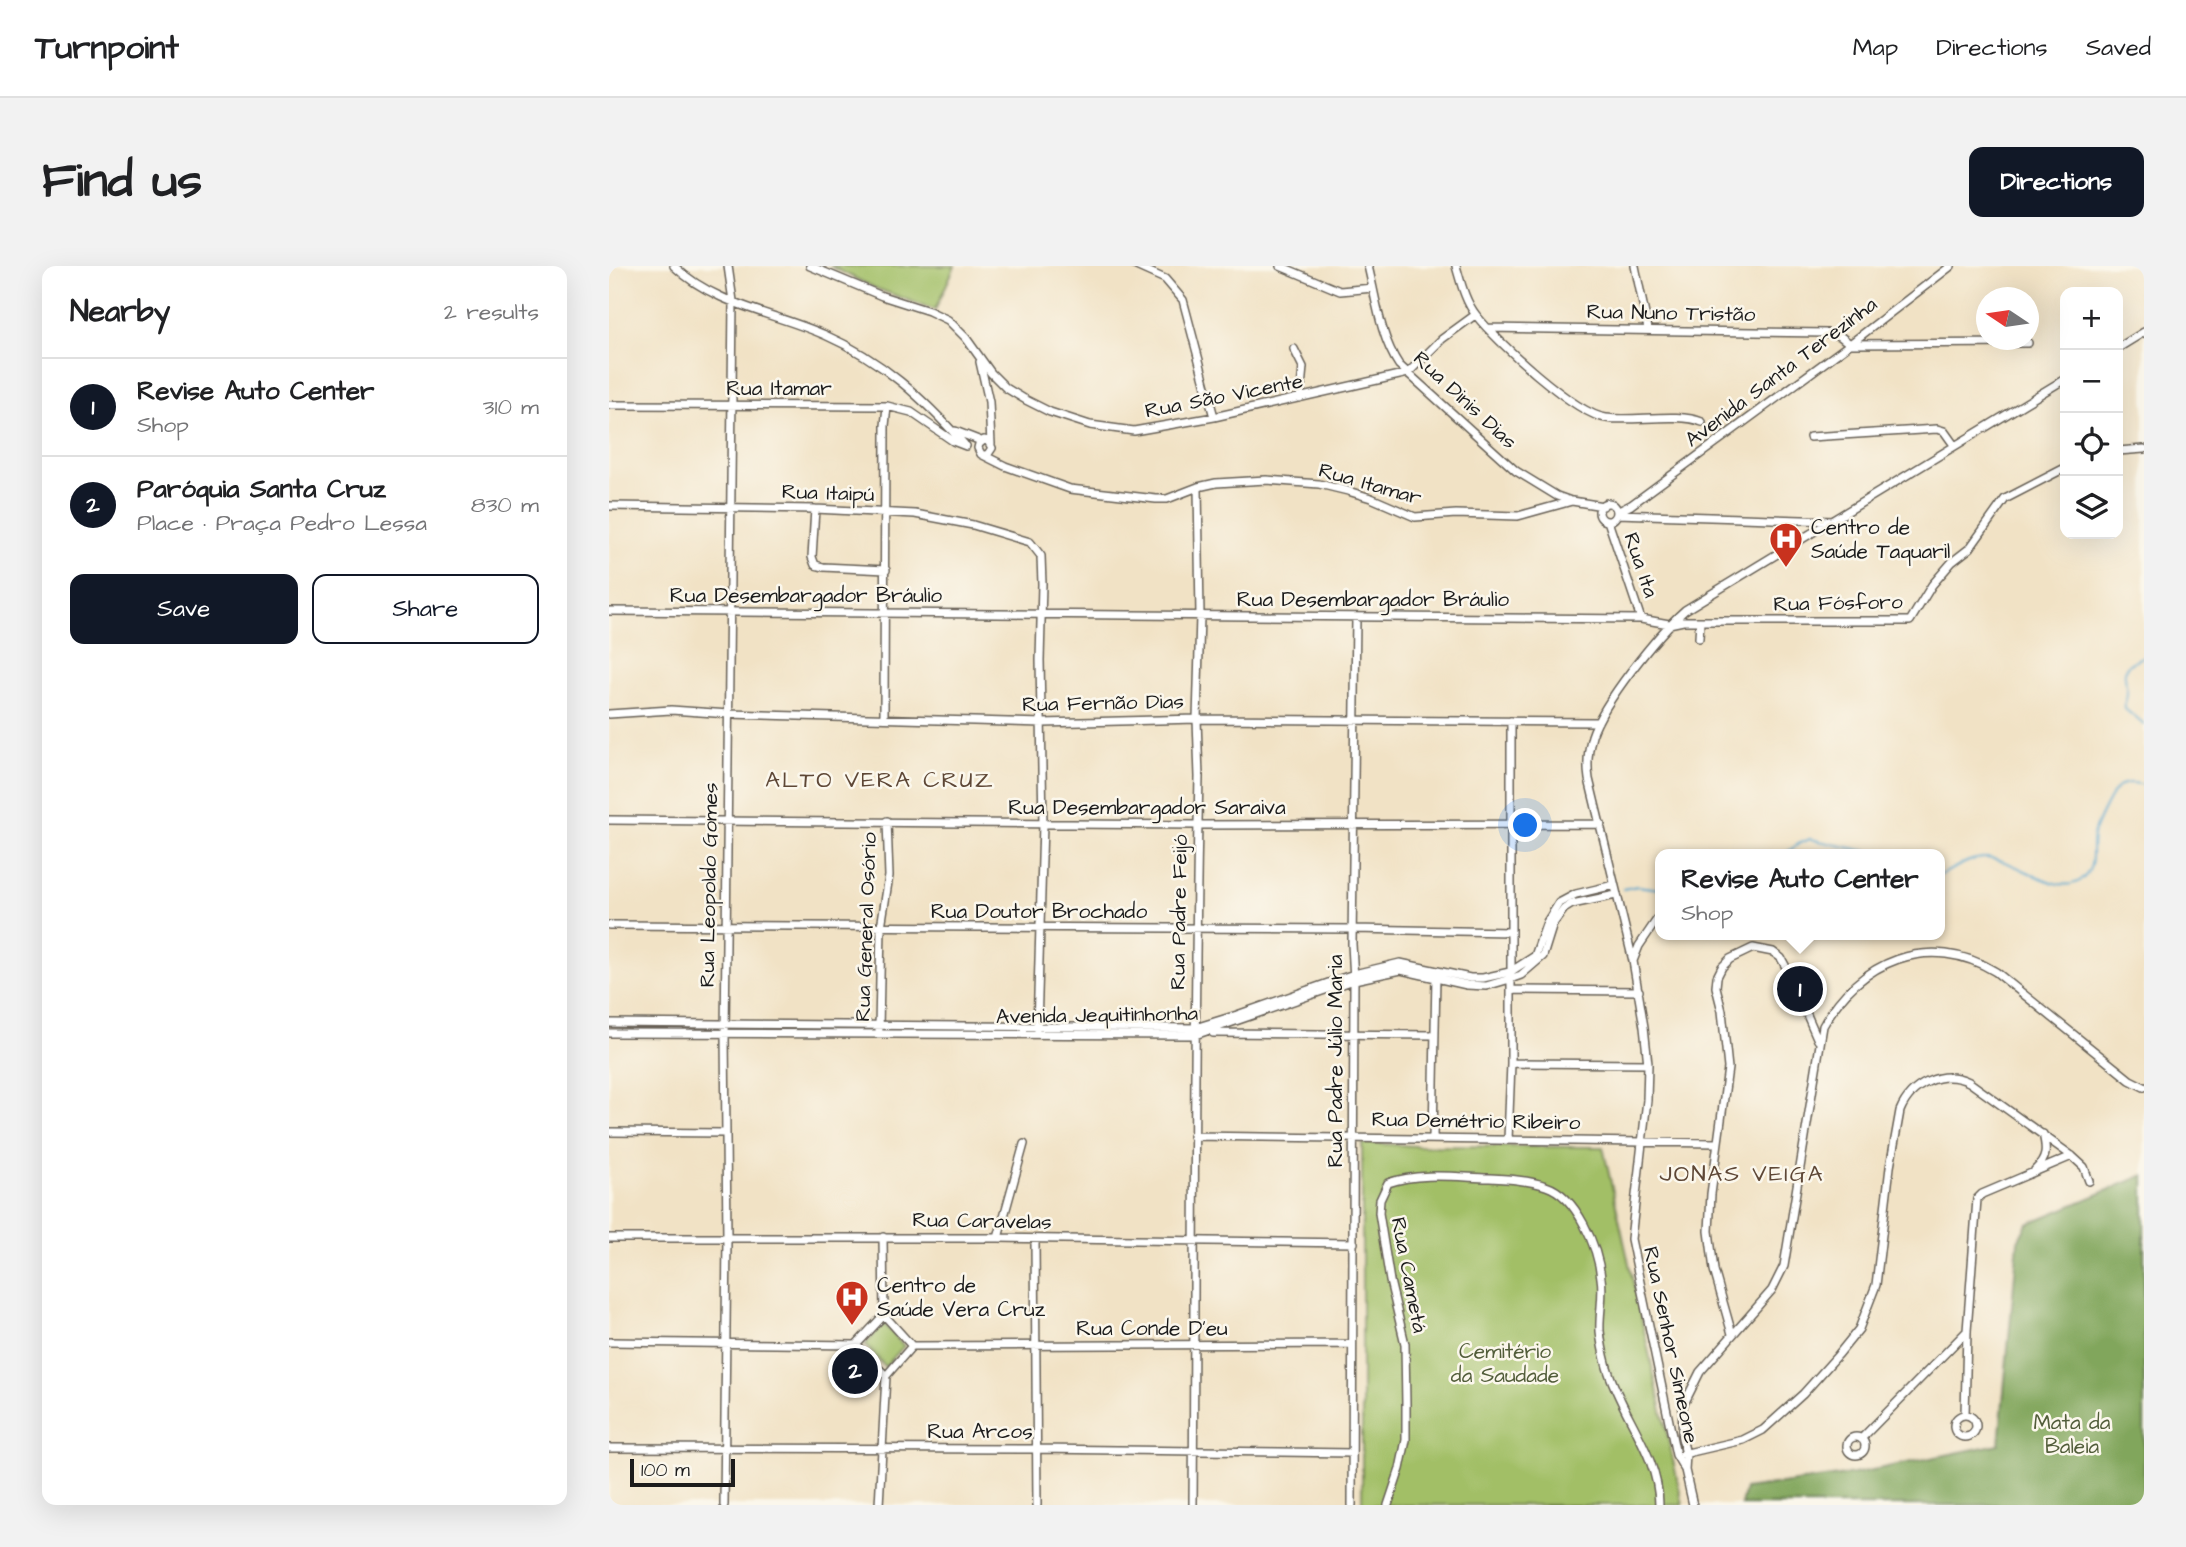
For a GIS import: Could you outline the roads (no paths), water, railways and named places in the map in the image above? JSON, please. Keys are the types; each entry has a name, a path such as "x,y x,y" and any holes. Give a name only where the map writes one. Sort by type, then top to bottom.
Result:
{"street":[{"path":"674,266 706,290 825,335 884,367 952,429 987,443 1005,466"},
{"name":"Rua Leopoldo Gomes","path":"724,1505 727,1238 725,1030 733,301 728,266"},
{"name":"Rua São Vicente","path":"810,266 882,296 929,310 948,320 1006,388 1050,412 1090,425 1134,432 1214,417 1408,373"},
{"path":"1136,266 1165,279 1183,300 1214,417"},
{"path":"1280,266 1340,291 1373,288"},
{"name":"Rua Dinis Dias","path":"1368,266 1392,355 1408,373 1515,471 1568,503 1601,509"},
{"path":"1456,266 1464,294 1475,314 1558,394 1597,416 1702,422"},
{"path":"1635,266 1648,329"},
{"name":"Avenida Santa Terezinha","path":"1616,511 1631,505 1951,266"},
{"path":"1408,373 1442,339 1475,314"},
{"name":"Rua Nuno Tristão","path":"1488,328 1827,333 1850,344 1976,343"},
{"path":"2123,345 2144,331"},
{"path":"1294,349 1303,367 1300,398"},
{"path":"978,356 989,402 991,425 987,443 988,454 982,453 978,448 987,443"},
{"path":"1669,624 1692,606 2060,382"},
{"name":"Rua Itamar","path":"609,405 887,406 911,412 953,441 1005,466 1070,489 1156,499 1167,499 1198,487 1255,480 1319,484 1371,498 1407,515 1422,517 1456,514 1518,516 1568,503"},
{"path":"884,718 887,406"},
{"path":"942,433 951,434 952,429"},
{"name":"Rua Itamar","path":"952,429 966,446"},
{"path":"1809,437 1937,429 1944,431 1954,445"},
{"path":"2123,451 2144,449"},
{"name":"Rua Fósforo","path":"1669,624 1683,621 1910,621 1938,578 1970,548 2005,499 2060,471"},
{"name":"Rua Padre Feijó","path":"1193,1505 1193,1136 1197,1032 1197,719 1200,616 1198,487"},
{"path":"1616,511 1614,519 1608,521 1602,518 1601,509 1609,504 1616,511 1835,521"},
{"name":"Rua Itaipú","path":"609,506 915,513 1010,534 1030,542 1038,551 1042,563 1042,614"},
{"path":"815,509 815,565 886,570"},
{"name":"Rua Ita","path":"1608,521 1641,619"},
{"name":"Rua Desembargador Bráulio","path":"609,611 1641,619 1669,624"},
{"path":"1037,1028 1043,824 1040,660 1042,614"},
{"name":"Rua Padre Júlio Maria","path":"1352,1505 1356,617"},
{"path":"1699,638 1700,621"},
{"name":"Rua Senhor Simeone","path":"1669,624 1630,673 1598,722 1591,738 1588,771 1639,990 1648,1064 1643,1141 1631,1239 1676,1455 1685,1470"},
{"name":"Rua Fernão Dias","path":"609,714 671,710 1043,723 1197,719 1598,722"},
{"path":"1508,1140 1511,1063 1511,721"},
{"name":"Rua Desembargador Saraiva","path":"609,820 1353,826 1601,824"},
{"name":"Rua General Osório","path":"879,1030 881,927 889,876 887,821"},
{"name":"Avenida Jequitinhonha","path":"609,1033 725,1030 1197,1032 1400,963 1467,985 1486,986 1510,975 1535,956 1547,922 1559,903 1576,894 1614,885"},
{"name":"Avenida Jequitinhonha","path":"1510,975 1521,975 1543,956 1555,920 1564,909 1572,904 1616,895"},
{"path":"1633,961 1639,946 1655,922"},
{"name":"Rua Doutor Brochado","path":"609,925 1510,932"},
{"path":"1732,1335 1714,1270 1709,1231 1717,1143 1728,1068 1716,986 1722,967 1741,952 1759,948 1773,952 1780,958 1819,1041"},
{"path":"1693,1505 1685,1470 1683,1406 1700,1372 1772,1290 1784,1266 1819,1041 1823,1026 1837,1002 1859,978 1875,968 1916,955 1955,956 1977,961 1996,972 2130,1080 2144,1087"},
{"path":"1433,1139 1436,974"},
{"path":"1511,990 1639,990"},
{"path":"1238,1018 1243,1032"},
{"name":"Avenida Jequitinhonha","path":"609,1023 725,1030"},
{"name":"Avenida Jequitinhonha","path":"932,1030 1037,1028 1197,1032"},
{"path":"1197,1032 1434,1035"},
{"path":"1511,1063 1648,1064"},
{"path":"1676,1455 1743,1440 1763,1430 1803,1394 1859,1329 1876,1285 1890,1167 1900,1111 1903,1103 1917,1087 1942,1078 1963,1079 2073,1156 2084,1167 2089,1181"},
{"path":"609,1132 725,1133"},
{"path":"2032,1174 2043,1163 2046,1155 2043,1134"},
{"name":"Rua Demétrio Ribeiro","path":"1193,1136 1717,1143"},
{"path":"997,1238 1024,1144"},
{"path":"1965,1415 1967,1331 1977,1199 1982,1194 2073,1156"},
{"name":"Rua Cametá","path":"1388,1505 1406,1440 1405,1344 1388,1268 1379,1213 1380,1200 1388,1183 1401,1178 1451,1177 1503,1179 1548,1186 1569,1202 1590,1235 1601,1278 1600,1331 1607,1367 1629,1421 1651,1462 1659,1493 1659,1505"},
{"path":"879,1505 886,1376 912,1346 884,1315 883,1237"},
{"name":"Rua Caravelas","path":"609,1238 883,1237 1354,1243"},
{"path":"1035,1240 1037,1505"},
{"path":"856,1345 884,1315"},
{"path":"1861,1438 1967,1331"},
{"path":"609,1342 856,1345 886,1376"},
{"name":"Rua Conde D'eu","path":"912,1346 1351,1344"},
{"name":"Rua Arcos","path":"609,1448 1352,1453"}],"waterway":[{"path":"2144,656 2125,670 2125,709 2144,725"},
{"path":"1945,873 1967,862 1985,858 2010,864 2060,884 2081,880 2089,870 2093,835 2111,795 2124,784 2144,785"},
{"path":"1791,849 1810,839 1856,849"},
{"path":"1623,889 1637,886 1655,888"}],"place":[{"name":"Centro de Saúde Taquaril","path":"1786,569"},
{"name":"Revise Auto Center","path":"1800,989"},
{"name":"Centro de Saúde Vera Cruz","path":"852,1327"},
{"name":"Paróquia Santa Cruz","path":"855,1371"}],"district":[{"name":"ALTO VERA CRUZ","path":"880,780"},
{"name":"JONAS VEIGA","path":"1742,1174"}],"park label":[{"name":"Cemitério da Saudade","path":"1505,1363"},
{"name":"Mata da Baleia","path":"2072,1434"}]}
